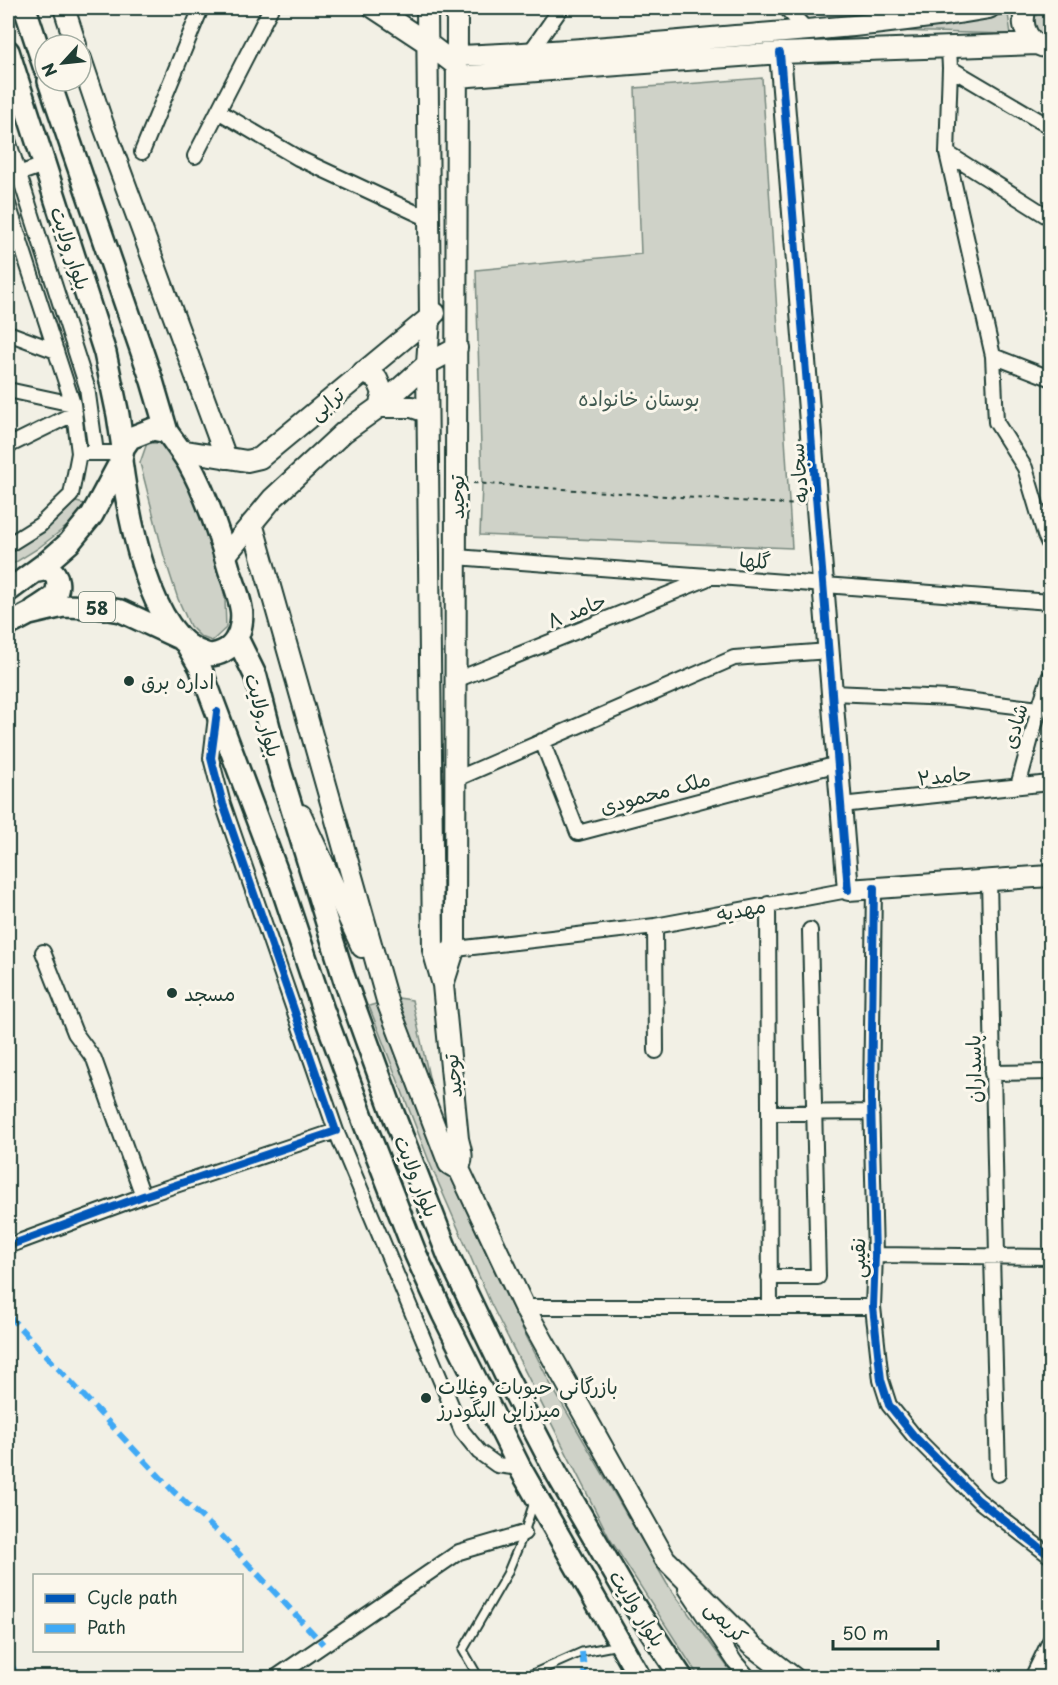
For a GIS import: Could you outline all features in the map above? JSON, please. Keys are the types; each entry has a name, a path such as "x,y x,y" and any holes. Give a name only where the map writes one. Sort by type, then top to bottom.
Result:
{"main road":[{"path":"25,8 33,33"},
{"path":"64,8 72,33"},
{"path":"374,8 457,66 780,53 1047,47"},
{"name":"توحید","path":"427,8 429,219 427,364 433,950 443,985 458,1139 462,1158 458,1167"},
{"name":"توحید","path":"443,985 453,950 456,779 457,8"},
{"path":"457,66 529,54 807,30 934,11 989,8"},
{"path":"1026,8 1023,23 1026,32 1030,39 1047,47"},
{"name":"بلوار ولایت","path":"8,51 105,353 118,415 131,524 153,593 172,628 184,641 200,667 278,875 323,1010 364,1122 416,1255 520,1468 640,1677"},
{"name":"سجادیه","path":"780,53 848,890"},
{"name":"بلوار ولایت","path":"53,93 152,381 167,432 188,462 208,504 242,610 237,638 256,677 280,770 344,978 391,1108 449,1257 506,1376 557,1474 629,1598 682,1677"},
{"path":"93,93 226,458"},
{"name":"ترابی","path":"180,450 247,461 260,458 429,318 457,298"},
{"name":"ترابی","path":"225,556 273,498 344,432 379,407 427,364 457,348"},
{"path":"363,372 377,379 383,393 379,407 412,407 428,412"},
{"path":"8,591 69,543 92,515 130,438 153,429 167,432"},
{"path":"252,523 388,1004"},
{"path":"28,614 55,595 58,586 53,572 49,570 34,572"},
{"name":"58","path":"8,624 28,614 63,606 97,607 121,611 184,641"},
{"path":"184,641 198,652 211,656 231,646 237,638"},
{"path":"280,770 388,1004"},
{"name":"مهدیه","path":"848,890 1050,876"},
{"name":"کریمی","path":"388,1004 450,1164 458,1167 524,1307 665,1559 751,1645 794,1677"}],"street":[{"path":"142,152 201,8"},
{"path":"195,156 271,8"},
{"path":"529,54 561,8"},
{"path":"786,8 807,30"},
{"path":"949,48 947,153 993,356 996,422 1025,468 1050,546"},
{"path":"950,68 1050,127"},
{"path":"218,111 298,158 429,219"},
{"path":"8,140 87,387 96,453"},
{"path":"947,153 1050,218"},
{"path":"18,174 44,165"},
{"path":"8,204 12,232 56,351 74,408 79,453 71,495 40,525 8,545"},
{"path":"8,333 56,351"},
{"path":"993,356 1050,378"},
{"path":"8,390 74,408"},
{"path":"8,446 74,408"},
{"path":"79,453 122,454"},
{"name":"گلها","path":"456,557 1050,602"},
{"name":"حامد ۸","path":"456,680 711,577"},
{"path":"456,779 734,658 829,651"},
{"name":"شادی","path":"1018,786 1038,709 1050,676"},
{"path":"832,693 950,698 1038,709"},
{"path":"217,712 211,758 223,804 336,1131 462,1431 479,1452 497,1465 520,1468"},
{"name":"ملک محمودی","path":"542,741 578,833 838,764"},
{"name":"حامد۲","path":"841,806 1050,783"},
{"name":"پاسداران","path":"989,880 998,1474"},
{"name":"نقیبی","path":"874,888 872,1112 875,1255 873,1307 881,1380 889,1405 914,1436 978,1500 1050,1556"},
{"name":"مهدیه","path":"433,950 453,950 655,926 848,890"},
{"path":"768,904 770,1308"},
{"path":"655,926 656,1051"},
{"path":"770,1277 818,1277 810,930"},
{"path":"43,952 75,1033 94,1059 143,1196"},
{"path":"992,1073 1050,1072"},
{"path":"769,1113 872,1112"},
{"path":"8,1246 143,1196 336,1131"},
{"path":"875,1255 1050,1257"},
{"path":"524,1307 873,1307"},
{"path":"275,1677 459,1552 524,1533"},
{"path":"665,1559 735,1662 749,1677"},
{"path":"1032,1677 1050,1641"}],"lane":[{"path":"479,1677 463,1650 507,1574 536,1496"},
{"path":"523,1677 582,1652 622,1645"}],"path":[{"path":"456,481 817,506"}],"green space":[{"path":"1044,10 1050,13 1050,38 1045,40 1028,22 1034,13"},
{"path":"1008,14 1011,34 892,31"},
{"name":"بوستان خانواده","path":"762,78 792,548 480,535 482,484 476,270 641,254 635,88"},
{"path":"147,443 164,443 186,481 215,552 225,598 226,628 212,641 201,637 190,626 178,599 164,556 140,463"},
{"path":"76,502 85,504 71,523 37,549 8,567 8,549"},
{"path":"391,997 412,1000 431,1086"},
{"path":"379,1003 461,1199 551,1385 667,1584 735,1677 699,1677 610,1539 491,1304 431,1166 369,1006"}],"marked path":[{"path":"8,1315 173,1491 223,1537 323,1644"},
{"path":"582,1652 585,1678"},
{"path":"8,1660 19,1678"}],"cycle path":[{"path":"780,53 848,890"},
{"path":"8,1246 143,1196 336,1131 223,804 211,758 217,712"},
{"path":"874,888 871,1100 875,1255 873,1307 881,1380 889,1405 914,1436 978,1500 1050,1556"}],"place":[{"name":"اداره برق","path":"129,681"},
{"name":"مسجد","path":"172,993"},
{"name":"بازرگانی حبوبات وغلات میرزایی الیگودرز","path":"426,1398"}]}
